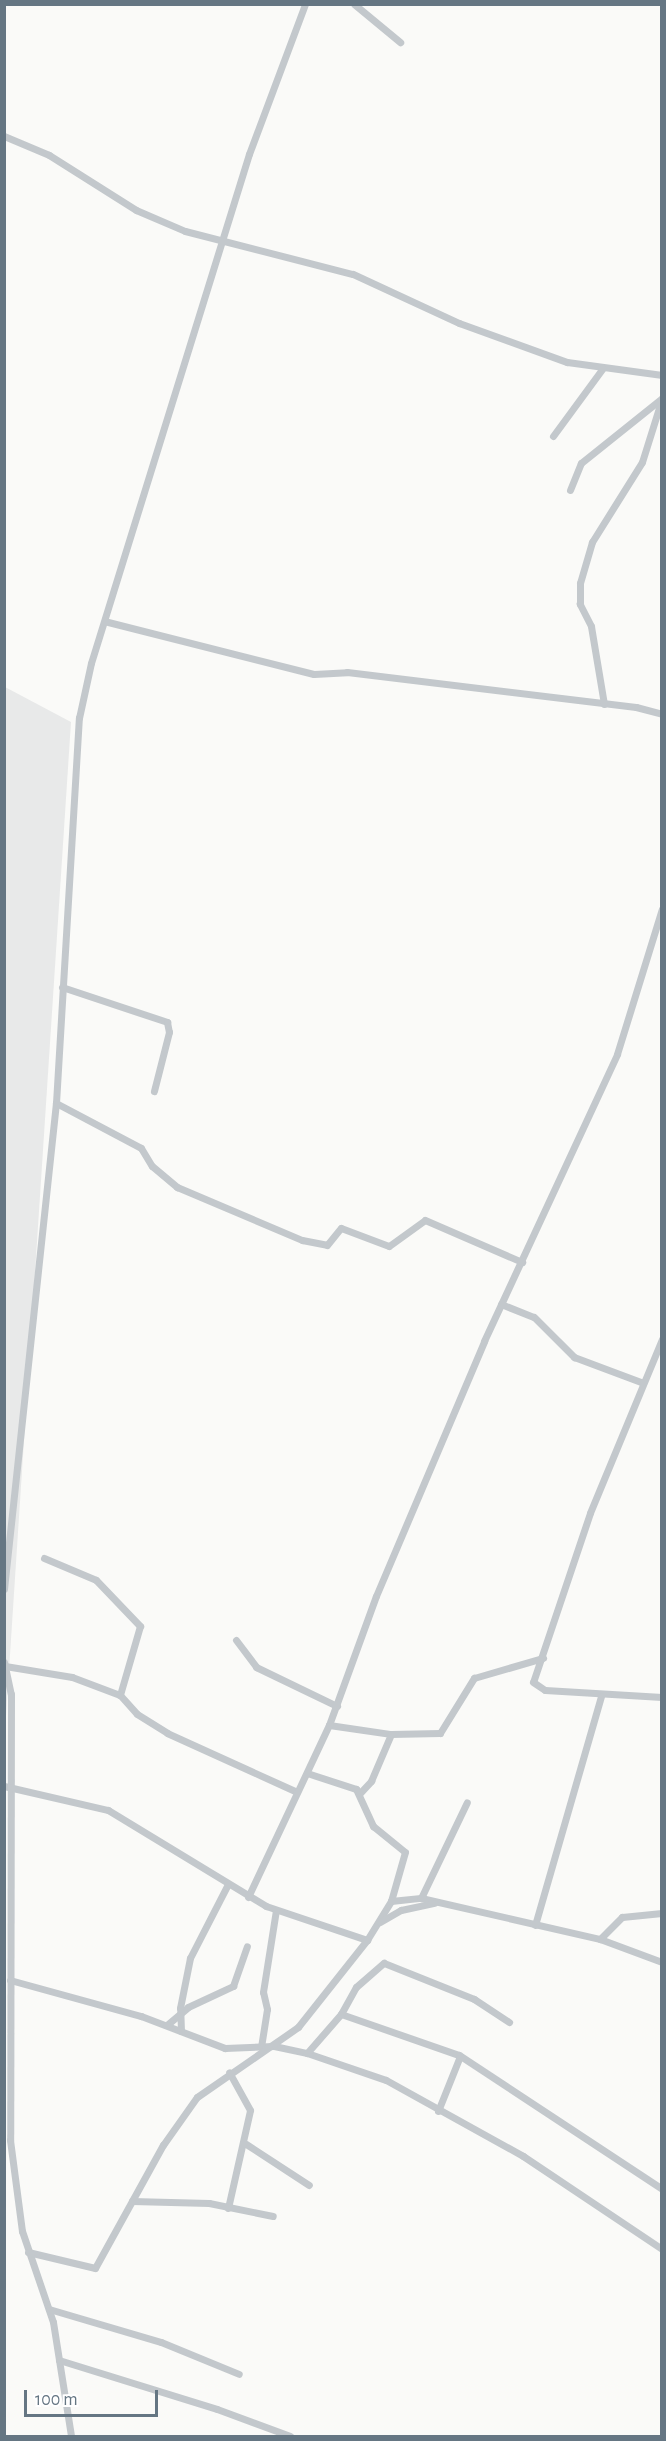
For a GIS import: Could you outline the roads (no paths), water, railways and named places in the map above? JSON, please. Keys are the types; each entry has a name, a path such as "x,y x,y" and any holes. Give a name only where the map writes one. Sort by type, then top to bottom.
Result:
{"street":[{"path":"4,1589 56,1102 77,733 91,663 108,622 225,242 249,154 305,4"},
{"path":"354,4 400,42"},
{"path":"4,136 49,155 155,219 225,242 353,274 503,340 567,362 662,375"},
{"path":"553,436 603,368"},
{"path":"604,704 591,626 580,604 580,583 592,542 642,462 662,398"},
{"path":"570,490 581,462 662,398"},
{"path":"108,622 314,674 346,672 604,704 662,714"},
{"path":"248,1897 295,1791 307,1773 329,1725 376,1596 501,1304 617,1054 662,909"},
{"path":"62,987 167,1022 169,1032 154,1091"},
{"path":"56,1102 141,1148 152,1166 177,1187 302,1240 327,1245 341,1228 389,1246 425,1220 522,1262"},
{"path":"501,1304 534,1317 574,1357 641,1382"},
{"path":"662,1339 641,1382 590,1513 535,1687 601,1696 662,1697"},
{"path":"44,1558 96,1580 140,1626 120,1695"},
{"path":"236,1640 256,1667 337,1706"},
{"path":"329,1725 391,1734 440,1733 474,1678 543,1658"},
{"path":"71,2436 49,2309 28,2252 10,2140 8,1787 11,1694 5,1664 72,1677 120,1695 137,1714 167,1733 295,1791"},
{"path":"534,1925 601,1696"},
{"path":"359,1794 371,1781 391,1734"},
{"path":"28,2252 95,2268 132,2201 197,2097 230,2072 274,2046 313,2012 380,1922 391,1901 405,1851 374,1826 359,1794 345,1783 307,1773"},
{"path":"8,1787 116,1814 227,1886 248,1897 276,1910 367,1940"},
{"path":"421,1898 467,1802"},
{"path":"181,2031 179,2014 190,1958 227,1886"},
{"path":"391,1901 421,1898 494,1911 534,1925 600,1939 662,1962"},
{"path":"380,1922 412,1907 439,1903"},
{"path":"261,2047 267,2008 263,1992 276,1910"},
{"path":"600,1939 622,1917 662,1913"},
{"path":"168,2024 179,2014 233,1986 247,1946"},
{"path":"307,2053 341,2013 356,1987 386,1963 474,1999 509,2022"},
{"path":"10,1980 168,2024 181,2031 235,2050 274,2046 307,2053 392,2083 438,2111 523,2156 662,2249"},
{"path":"341,2013 460,2056 662,2189"},
{"path":"438,2111 460,2056"},
{"path":"228,2208 246,2144 249,2102 230,2072"},
{"path":"246,2144 309,2185"},
{"path":"132,2201 228,2208 273,2216"},
{"path":"49,2309 161,2342 239,2374"},
{"path":"59,2360 217,2409 290,2436"}]}
